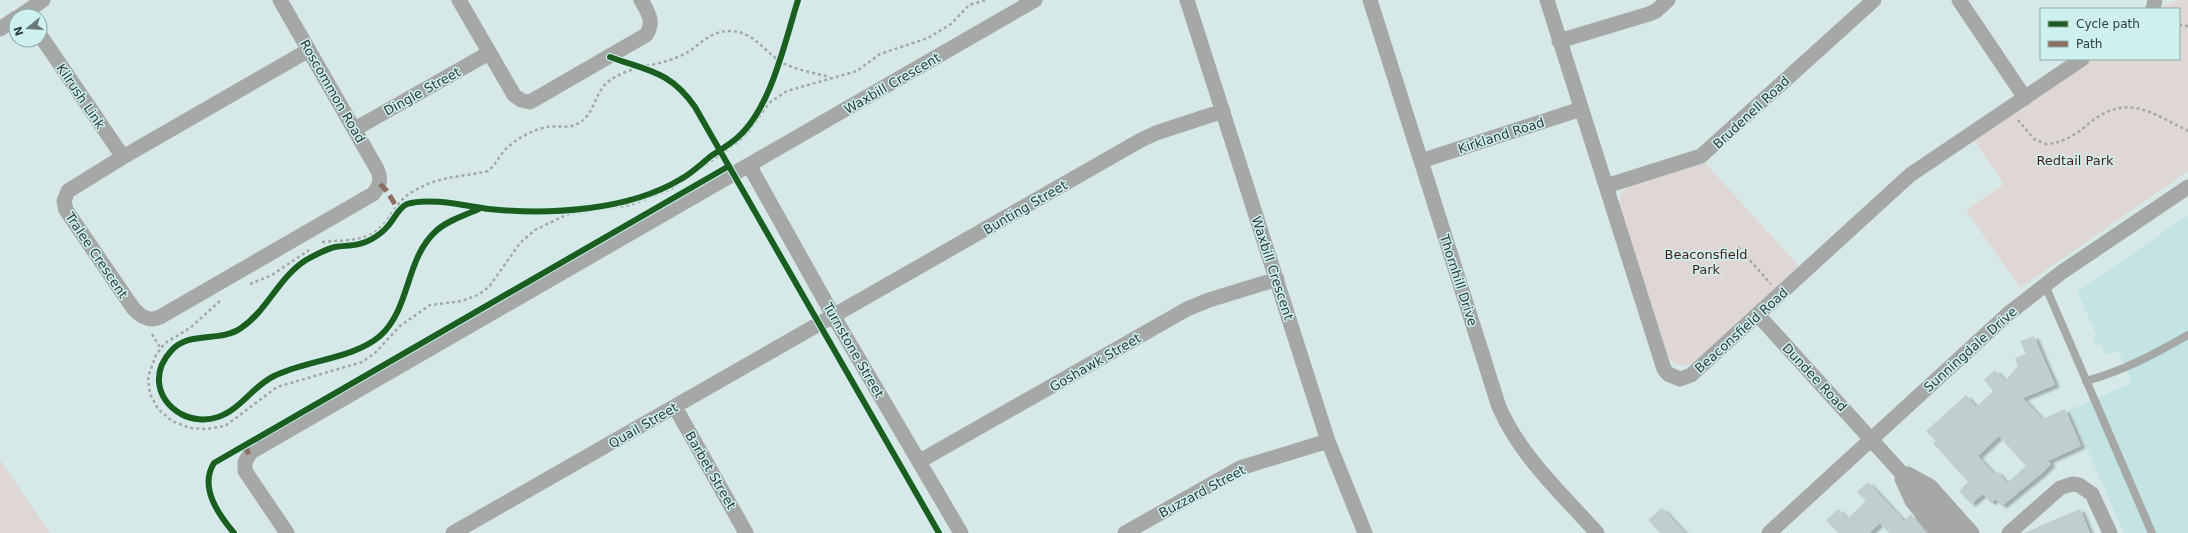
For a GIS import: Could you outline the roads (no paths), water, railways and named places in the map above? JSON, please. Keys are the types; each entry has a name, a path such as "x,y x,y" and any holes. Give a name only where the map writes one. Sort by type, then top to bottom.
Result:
{"street":[{"path":"32,8 43,0"},
{"name":"Roscommon Road","path":"280,0 380,174 380,184"},
{"path":"458,0 514,95 521,100 534,101 646,35 649,30 651,20 641,0"},
{"name":"Waxbill Crescent","path":"287,533 245,470 245,462 251,452 1035,0"},
{"name":"Waxbill Crescent","path":"1187,0 1328,441 1366,533"},
{"name":"Thornhill Drive","path":"1370,0 1506,423 1526,455 1597,533"},
{"name":"Beaconsfield Road","path":"1547,0 1660,358 1668,374 1680,379 1691,375 1910,175 2081,60"},
{"path":"1559,41 1649,14 1656,11 1668,0"},
{"name":"Brudenell Road","path":"1606,186 1701,156 1874,0"},
{"path":"1959,0 2025,98"},
{"name":"Kilrush Link","path":"48,47 123,157"},
{"name":"Tralee Crescent","path":"309,50 72,187 65,196 65,205 134,308 140,315 147,319 160,317 373,194 380,184"},
{"name":"Dingle Street","path":"355,129 489,53"},
{"name":"Kirkland Road","path":"1421,161 1581,109"},
{"name":"Bunting Street","path":"834,317 1141,140 1156,133 1223,111"},
{"name":"Turnstone Street","path":"749,165 834,317 961,533"},
{"name":"Sunningdale Drive","path":"1769,533 2009,313 2045,285 2188,187"},
{"name":"Goshawk Street","path":"920,461 1187,309 1208,300 1277,279"},
{"name":"Dundee Road","path":"1758,315 1919,492"},
{"name":"Quail Street","path":"453,533 834,317"},
{"name":"Barbet Street","path":"675,406 746,533"},
{"name":"Buzzard Street","path":"1125,533 1240,468 1328,441"},
{"path":"2009,533 2060,488 2072,484 2080,485 2092,494 2110,533"},
{"path":"1919,492 1938,533"},
{"path":"1919,492 1956,533"},
{"path":"1919,492 1972,533"}],"lane":[{"path":"2045,285 2152,533"},
{"path":"2086,380 2109,374 2136,362 2188,334"}],"park label":[{"name":"Redtail Park","path":"2075,160"},
{"name":"Beaconsfield Park","path":"1706,262"}]}
